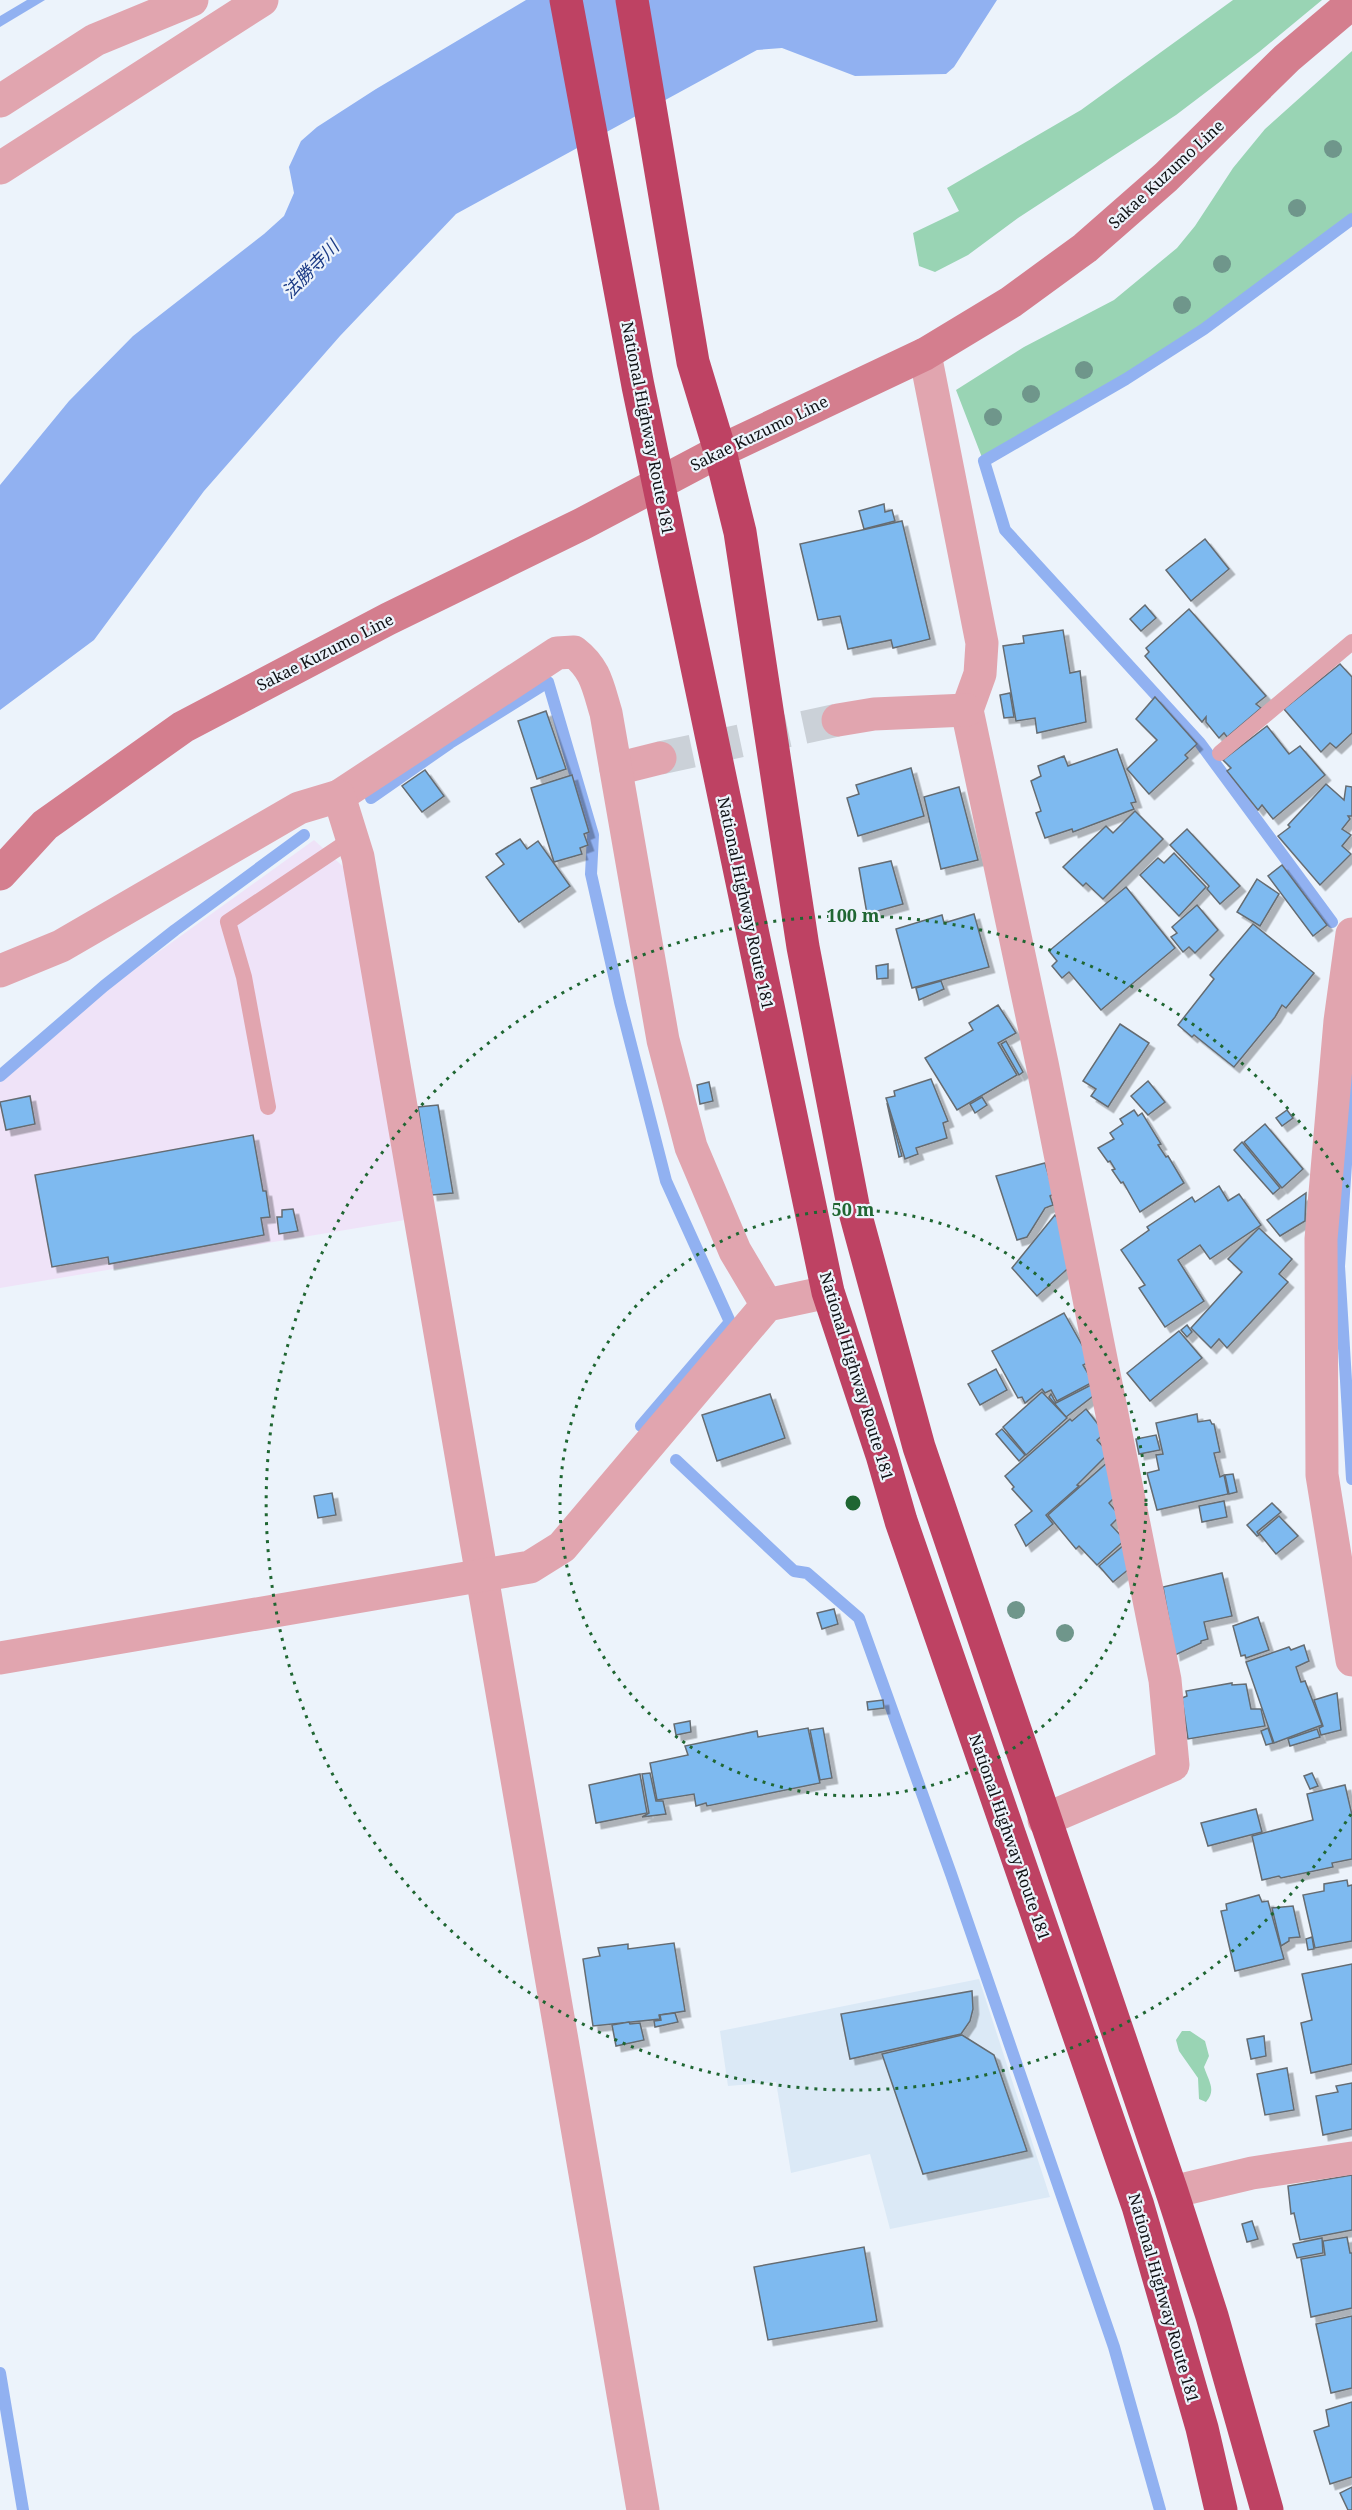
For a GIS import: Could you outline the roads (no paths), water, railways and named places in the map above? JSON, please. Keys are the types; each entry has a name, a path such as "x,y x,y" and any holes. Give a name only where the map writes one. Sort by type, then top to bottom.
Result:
{"highway":[{"name":"National Highway Route 181","path":"566,0 638,386 828,1292 882,1455 901,1521 1138,2206 1202,2428 1221,2510"},
{"path":"632,0 693,362 720,451 740,532 803,947 854,1205 919,1447 1172,2192 1212,2316 1267,2510"}],"main road":[{"name":"Sakae Kuzumo Line","path":"0,874 45,825 183,727 720,451 925,354 1011,302 1086,248 1166,177 1287,58 1352,3"}],"street":[{"path":"0,101 95,40 192,0"},
{"path":"0,168 262,0"},
{"path":"925,354 982,643 980,674 967,710 1045,1075 1165,1680 1173,1765 1044,1820"},
{"path":"0,971 61,946 298,808 339,796 557,653 574,652 594,673 606,713 663,1040 691,1147 735,1251 767,1305"},
{"path":"838,720 874,714 967,710"},
{"path":"616,769 660,758"},
{"path":"339,796 358,857 643,2510"},
{"path":"1352,934 1340,1021 1321,1239 1322,1475 1352,1660"},
{"path":"0,1658 530,1567 562,1547 767,1305 828,1292"},
{"path":"1172,2192 1252,2173 1352,2157"}],"lane":[{"path":"1220,753 1352,642"},
{"path":"268,1107 244,977 228,922 352,838"}],"water":[{"path":"27,0 45,0 0,27 0,16"},
{"name":"法勝寺川","path":"526,0 997,0 954,67 946,74 855,76 782,48 757,50 456,214 340,336 204,491 94,640 0,710 0,485 69,401 133,336 284,216 294,193 289,167 301,141 317,127 376,89"}],"waterway":[{"path":"1332,922 1200,743 1005,530 984,461 1126,379 1204,329 1352,219"},
{"path":"371,798 450,743 548,682 593,835 591,874 620,1002 666,1181 730,1322 641,1426"},
{"path":"0,1076 104,986 175,930 304,835"},
{"path":"1352,1077 1339,1266 1352,1479"},
{"path":"676,1460 794,1571 807,1573 859,1618 951,1874 1114,2347 1160,2510"},
{"path":"0,2373 23,2510"}],"tunnel":[{"path":"660,758 838,720"}]}
